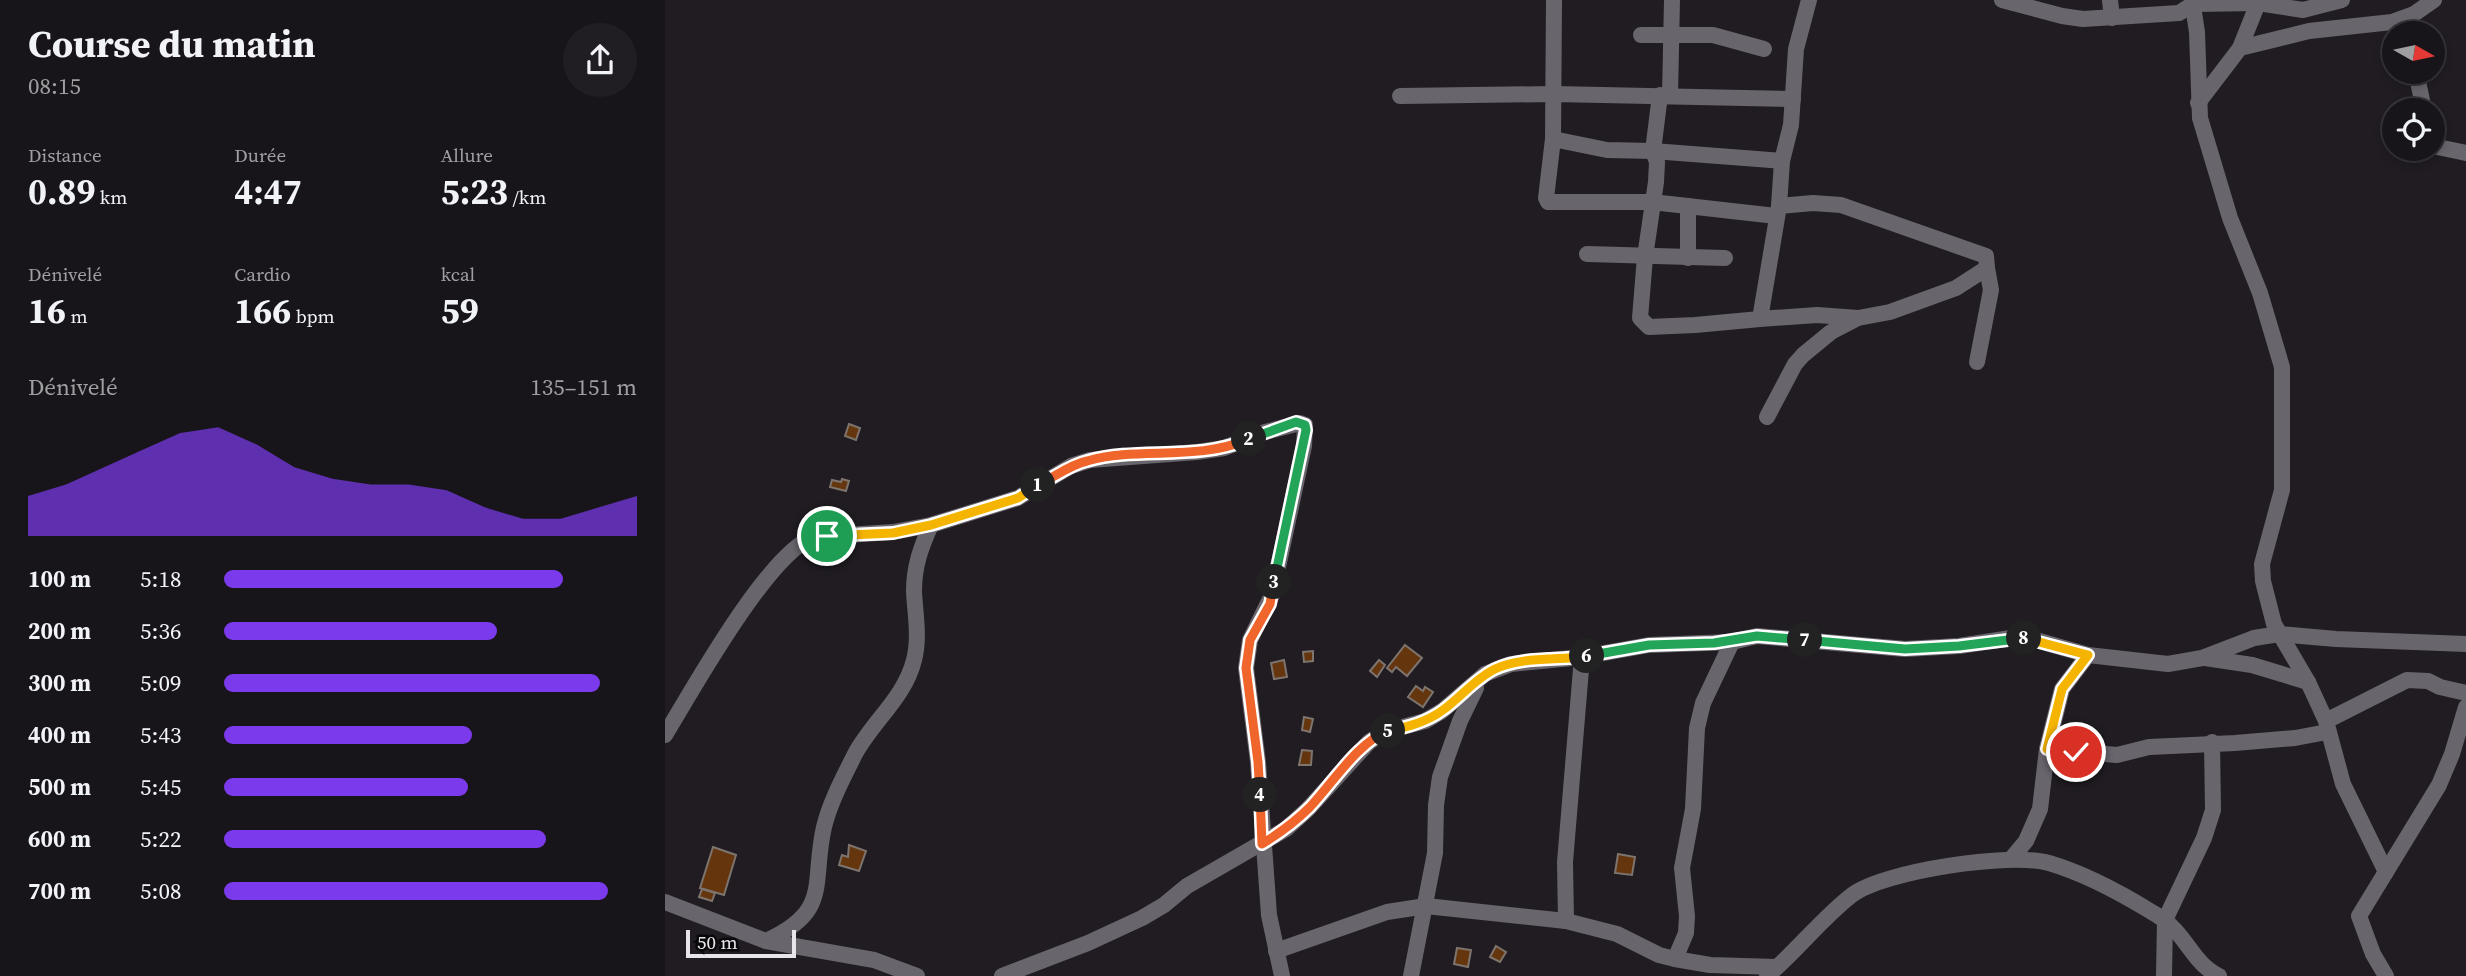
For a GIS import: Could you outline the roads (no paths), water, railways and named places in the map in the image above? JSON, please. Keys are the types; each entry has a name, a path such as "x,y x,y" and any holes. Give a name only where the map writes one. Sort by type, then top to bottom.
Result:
{"street":[{"path":"1554,0 1553,139 1546,198 1548,202 1652,202 1777,211 1813,203 1841,205 1986,256 1991,290 1977,362"},
{"path":"1672,0 1672,35 1665,95 1653,151 1657,162 1656,182 1645,257 1640,318 1644,324 1649,327 1695,325 1817,315 1859,318 1890,312 1946,292 1987,268"},
{"path":"1760,319 1782,161 1791,125 1796,48 1809,0"},
{"path":"2110,0 2112,18"},
{"path":"2013,1 2084,19 2179,13 2193,2 2267,3 2303,10 2318,3 2342,0"},
{"path":"2408,21 2434,0"},
{"path":"2193,2 2197,33 2200,118 2230,218 2260,293 2282,367 2282,490 2262,564 2267,601 2279,634 2308,682 2326,727 2343,784 2386,872"},
{"path":"2198,103 2240,48 2267,3"},
{"path":"2240,48 2309,31 2382,23"},
{"path":"1641,35 1713,35 1764,49"},
{"path":"1400,96 1554,94 1793,99"},
{"path":"1553,139 1607,150 1782,161"},
{"path":"2445,149 2466,153"},
{"path":"1688,206 1688,258"},
{"path":"1587,254 1724,258"},
{"path":"1767,417 1803,355 1831,332 1859,318"},
{"path":"665,735 750,600 794,548 813,537 893,533 931,525 1018,498 1071,466 1090,460 1224,448 1296,422 1305,425 1304,446 1272,595 1250,640 1247,656 1247,681 1258,762 1269,915 1282,976"},
{"path":"766,941 786,932 807,913 818,885 825,822 857,751 909,678 915,656 917,631 915,572 919,550 931,525"},
{"path":"1002,976 1088,943 1164,905 1187,886 1286,829 1369,741 1384,732 1425,721 1442,711 1485,674 1511,664 1582,657 1649,645 1732,642 1757,636 1905,649 2029,638 2088,655 2168,664 2202,658 2254,638 2279,634 2466,644"},
{"path":"1675,959 1686,933 1682,868 1693,809 1697,727 1703,703 1732,642"},
{"path":"2011,859 2025,841 2040,809 2047,749 2062,689 2088,655"},
{"path":"1566,921 1565,862 1582,657"},
{"path":"2202,658 2252,665 2308,682"},
{"path":"1411,976 1435,853 1440,776 1469,700 1485,674"},
{"path":"2047,749 2117,755 2149,747 2295,738 2326,727 2346,709 2407,680 2428,681 2440,687 2466,693"},
{"path":"2386,976 2372,954 2359,918 2439,785 2452,754 2466,707"},
{"path":"2164,976 2165,920 2204,838 2213,810 2213,742"},
{"path":"1276,951 1387,912 1426,906 1566,921 1617,934 1659,955 1675,959 1772,972 1845,902 1873,883 1903,874 2011,859 2049,863 2125,896 2165,920 2200,962 2218,976"},
{"path":"665,902 766,941 874,960 917,976"}]}
